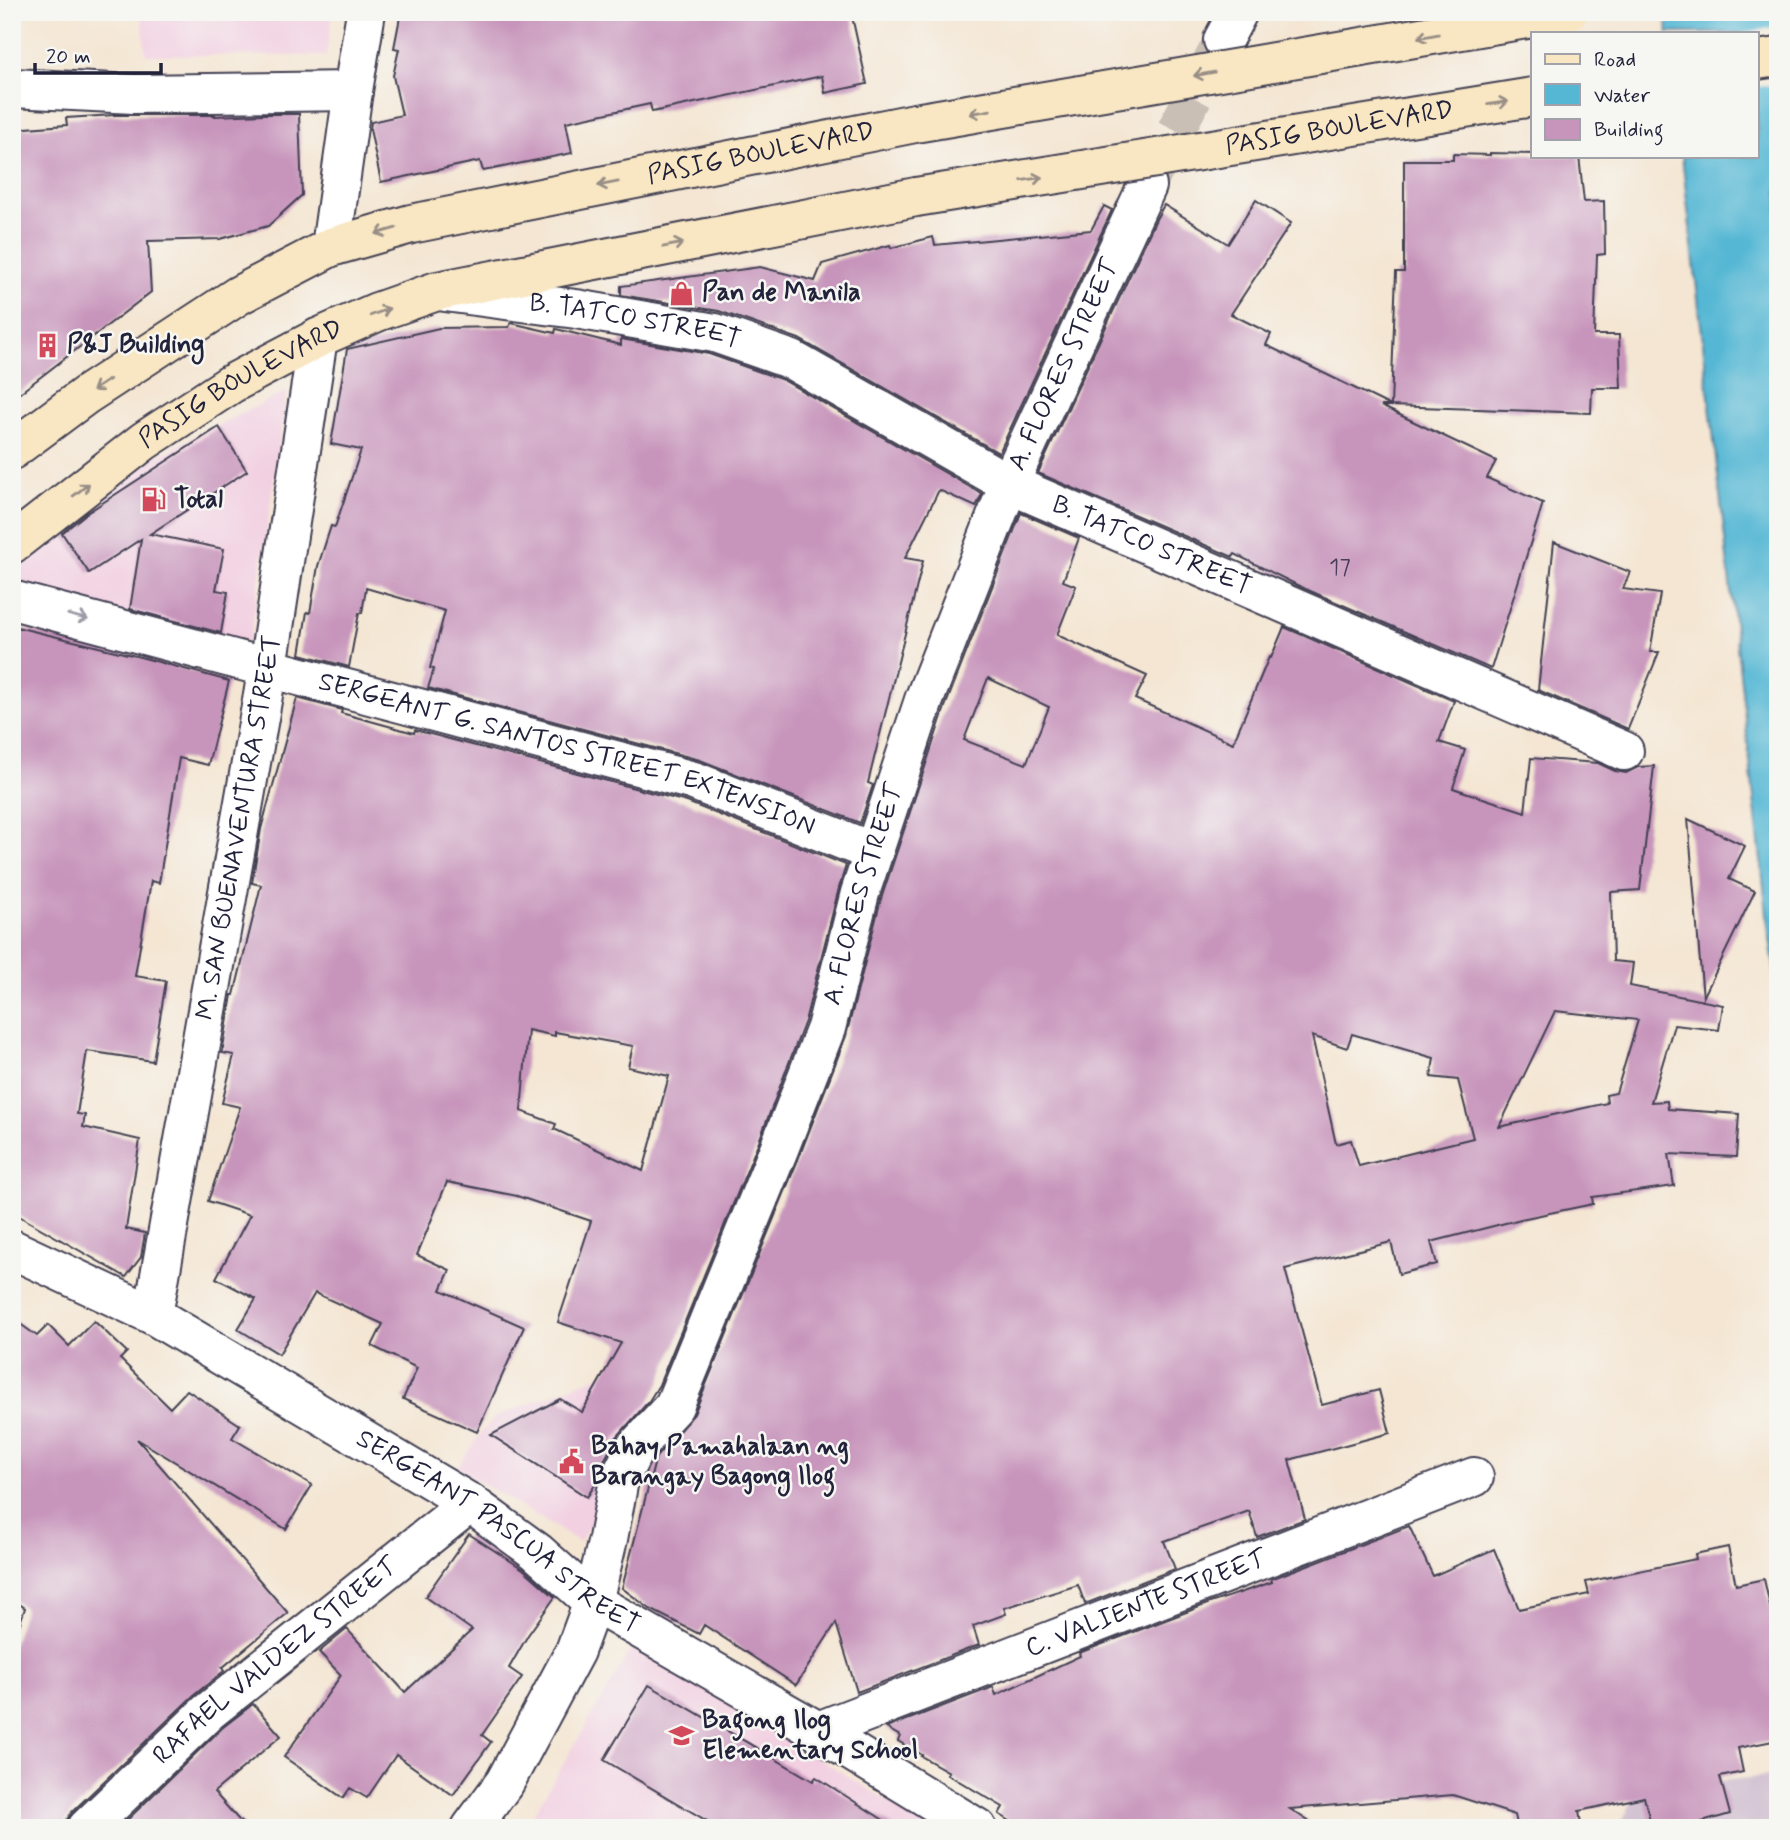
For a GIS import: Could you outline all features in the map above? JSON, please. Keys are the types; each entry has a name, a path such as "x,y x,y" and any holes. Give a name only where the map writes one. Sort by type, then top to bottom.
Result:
{"main road":[{"name":"PASIG BOULEVARD","path":"12,450 86,395 239,295 331,247 411,224 915,123 1568,12"},
{"path":"1758,60 1778,57"},
{"name":"PASIG BOULEVARD","path":"12,544 145,441 231,384 318,338 437,291 916,197 1531,97"}],"street":[{"path":"331,247 366,12"},
{"path":"12,88 134,94 353,91"},
{"name":"A. FLORES STREET","path":"471,1828 505,1782 575,1651 593,1602 619,1480 635,1448 674,1406 779,1149 826,1028 860,893 925,700 1009,484 1147,186"},
{"name":"B. TATCO STREET","path":"437,291 576,309 715,333 792,360 1009,484 1624,751"},
{"name":"M. SAN BUENAVENTURA STREET","path":"153,1315 268,667 318,338"},
{"name":"SERGEANT G. SANTOS STREET EXTENSION","path":"12,600 694,781 873,852"},
{"name":"SERGEANT PASCUA STREET","path":"12,1249 153,1315 470,1503 537,1552 593,1602 818,1731 977,1828"},
{"name":"C. VALIENTE STREET","path":"818,1731 1474,1477"},
{"name":"RAFAEL VALDEZ STREET","path":"87,1828 208,1712 470,1503"}],"shaded area":[{"path":"141,12 333,12 326,56 146,55"},
{"path":"287,391 250,642 12,591 12,562 155,457"},
{"path":"608,1372 655,1404 580,1542 457,1468 494,1418"},
{"name":"Bagong Ilog Elementary School","path":"635,1643 931,1828 525,1828"},
{"path":"1778,1775 1778,1828 1583,1828 1622,1821 1635,1796 1692,1784"}],"water":[{"path":"1666,12 1778,12 1778,992 1682,158 1758,158 1758,32 1668,32"}],"pier":[{"path":"1663,12 1725,12 1664,23"},
{"path":"1778,27 1778,84 1758,87 1758,32 1746,32"}],"building":[{"path":"401,12 851,12 867,84 825,93 822,76 652,112 650,104 566,122 572,153 483,171 480,161 381,182 370,129 371,122 402,115 393,76 399,49 394,48"},
{"path":"299,114 302,195 268,226 220,239 148,241 151,292 12,399 12,129 67,125 66,118 115,115"},
{"path":"1453,154 1531,154 1531,158 1579,158 1584,202 1604,201 1605,254 1597,255 1594,335 1619,335 1621,388 1592,388 1591,413 1391,406 1396,272 1404,272 1404,160 1453,160"},
{"path":"1256,200 1291,223 1231,314 1271,334 1266,345 1391,406 1381,406 1496,461 1487,478 1543,503 1491,669 1301,587 1235,554 1233,557 1038,473 1164,205 1228,244"},
{"path":"1104,206 1112,210 999,453 799,339 719,311 621,295 621,286 760,267 815,281 822,264 890,245 891,248 933,237 935,245 1091,230"},
{"path":"511,323 555,333 556,329 621,345 621,339 709,354 783,380 982,494 976,507 939,490 905,558 923,561 868,783 873,785 860,823 700,760 428,688 434,669 430,668 445,611 366,588 349,667 300,654 318,566 331,526 335,527 361,450 331,444 347,349 439,328 509,327"},
{"path":"219,427 247,471 150,534 224,549 216,590 228,592 221,633 130,609 141,539 89,573 62,533 87,513"},
{"path":"1021,513 1079,538 1063,581 1076,586 1057,635 1147,676 1135,699 1233,743 1284,627 1454,701 1439,742 1465,750 1453,788 1525,812 1531,758 1598,763 1626,773 1638,767 1654,766 1640,890 1611,892 1613,961 1633,963 1630,986 1723,1005 1719,1030 1674,1025 1651,1102 1667,1101 1668,1109 1739,1114 1736,1157 1669,1154 1674,1186 1592,1197 1593,1204 1431,1242 1437,1264 1399,1274 1391,1242 1285,1269 1322,1405 1379,1390 1390,1433 1289,1460 1305,1519 1257,1537 1249,1511 1164,1541 1175,1569 1085,1604 1078,1585 1004,1608 1006,1614 973,1626 979,1645 857,1692 836,1623 796,1685 704,1625 699,1634 650,1609 622,1588 656,1457 694,1414 846,1036 881,899 945,707","holes":["988,678 1049,707 1026,764 964,740","1555,1011 1638,1020 1616,1093 1606,1095 1607,1103 1499,1127","1352,1034 1434,1058 1431,1077 1458,1080 1473,1138 1359,1166 1351,1140 1336,1144 1312,1036 1347,1048"]},
{"path":"1554,542 1630,572 1623,589 1660,594 1650,652 1659,652 1628,729 1538,690"},
{"path":"12,626 229,681 208,765 179,758 159,883 151,881 135,976 166,981 153,1061 87,1051 77,1114 85,1115 83,1127 140,1140 126,1229 145,1233 141,1257 126,1277 12,1212"},
{"path":"297,698 414,733 415,730 687,802 846,865 805,1021 759,1141 659,1385 649,1401 616,1438 587,1497 491,1435 560,1399 582,1412 621,1343 558,1322 591,1221 517,1196 447,1182 417,1255 450,1270 441,1290 524,1327 477,1432 403,1399 417,1368 372,1346 383,1324 315,1293 279,1354 238,1329 256,1299 216,1278 250,1215 208,1201 240,1107 222,1103 234,1055 222,1053 232,995 261,885 252,883 261,829","holes":["528,1030 555,1036 555,1032 633,1046 628,1067 669,1076 643,1171 554,1129 556,1124 521,1111"]},
{"path":"1688,819 1745,846 1729,879 1755,891 1703,998"},
{"path":"12,1318 37,1336 48,1325 69,1346 94,1321 127,1352 120,1359 170,1408 187,1390 240,1425 232,1438 312,1485 286,1529 137,1439 288,1613 222,1668 224,1671 193,1696 72,1812 66,1821 66,1828 12,1828 12,1647 25,1608 12,1599"},
{"path":"1409,1526 1433,1576 1494,1549 1519,1609 1589,1594 1586,1582 1696,1559 1695,1554 1728,1547 1736,1585 1764,1579 1778,1642 1778,1740 1738,1748 1743,1772 1720,1777 1730,1814 1702,1822 1703,1828 1652,1828 1644,1797 1579,1811 1581,1824 1560,1828 1518,1828 1515,1815 1453,1795 1290,1809 1319,1828 1021,1828 999,1814 1003,1807 898,1741 900,1736 886,1728 993,1687 996,1695 1080,1656 1079,1653 1272,1582 1271,1579"},
{"path":"469,1534 523,1569 555,1597 509,1668 522,1677 482,1735 491,1742 453,1795 396,1755 367,1798 350,1788 343,1798 284,1757 341,1675 319,1652 347,1629 405,1692 472,1630 425,1597"},
{"path":"649,1685 813,1781 816,1777 896,1828 719,1828 604,1760"},
{"path":"253,1704 281,1736 214,1792 246,1828 119,1828 222,1728"}],"tunnel":[{"path":"1149,181 1219,48"}],"place":[{"name":"Pan de Manila","path":"682,293"},
{"name":"P&J Building","path":"47,345"},
{"name":"Total","path":"154,500"},
{"name":"Bahay Pamahalaan ng Barangay Bagong Ilog","path":"571,1462"},
{"name":"Bagong Ilog Elementary School","path":"682,1736"}]}
